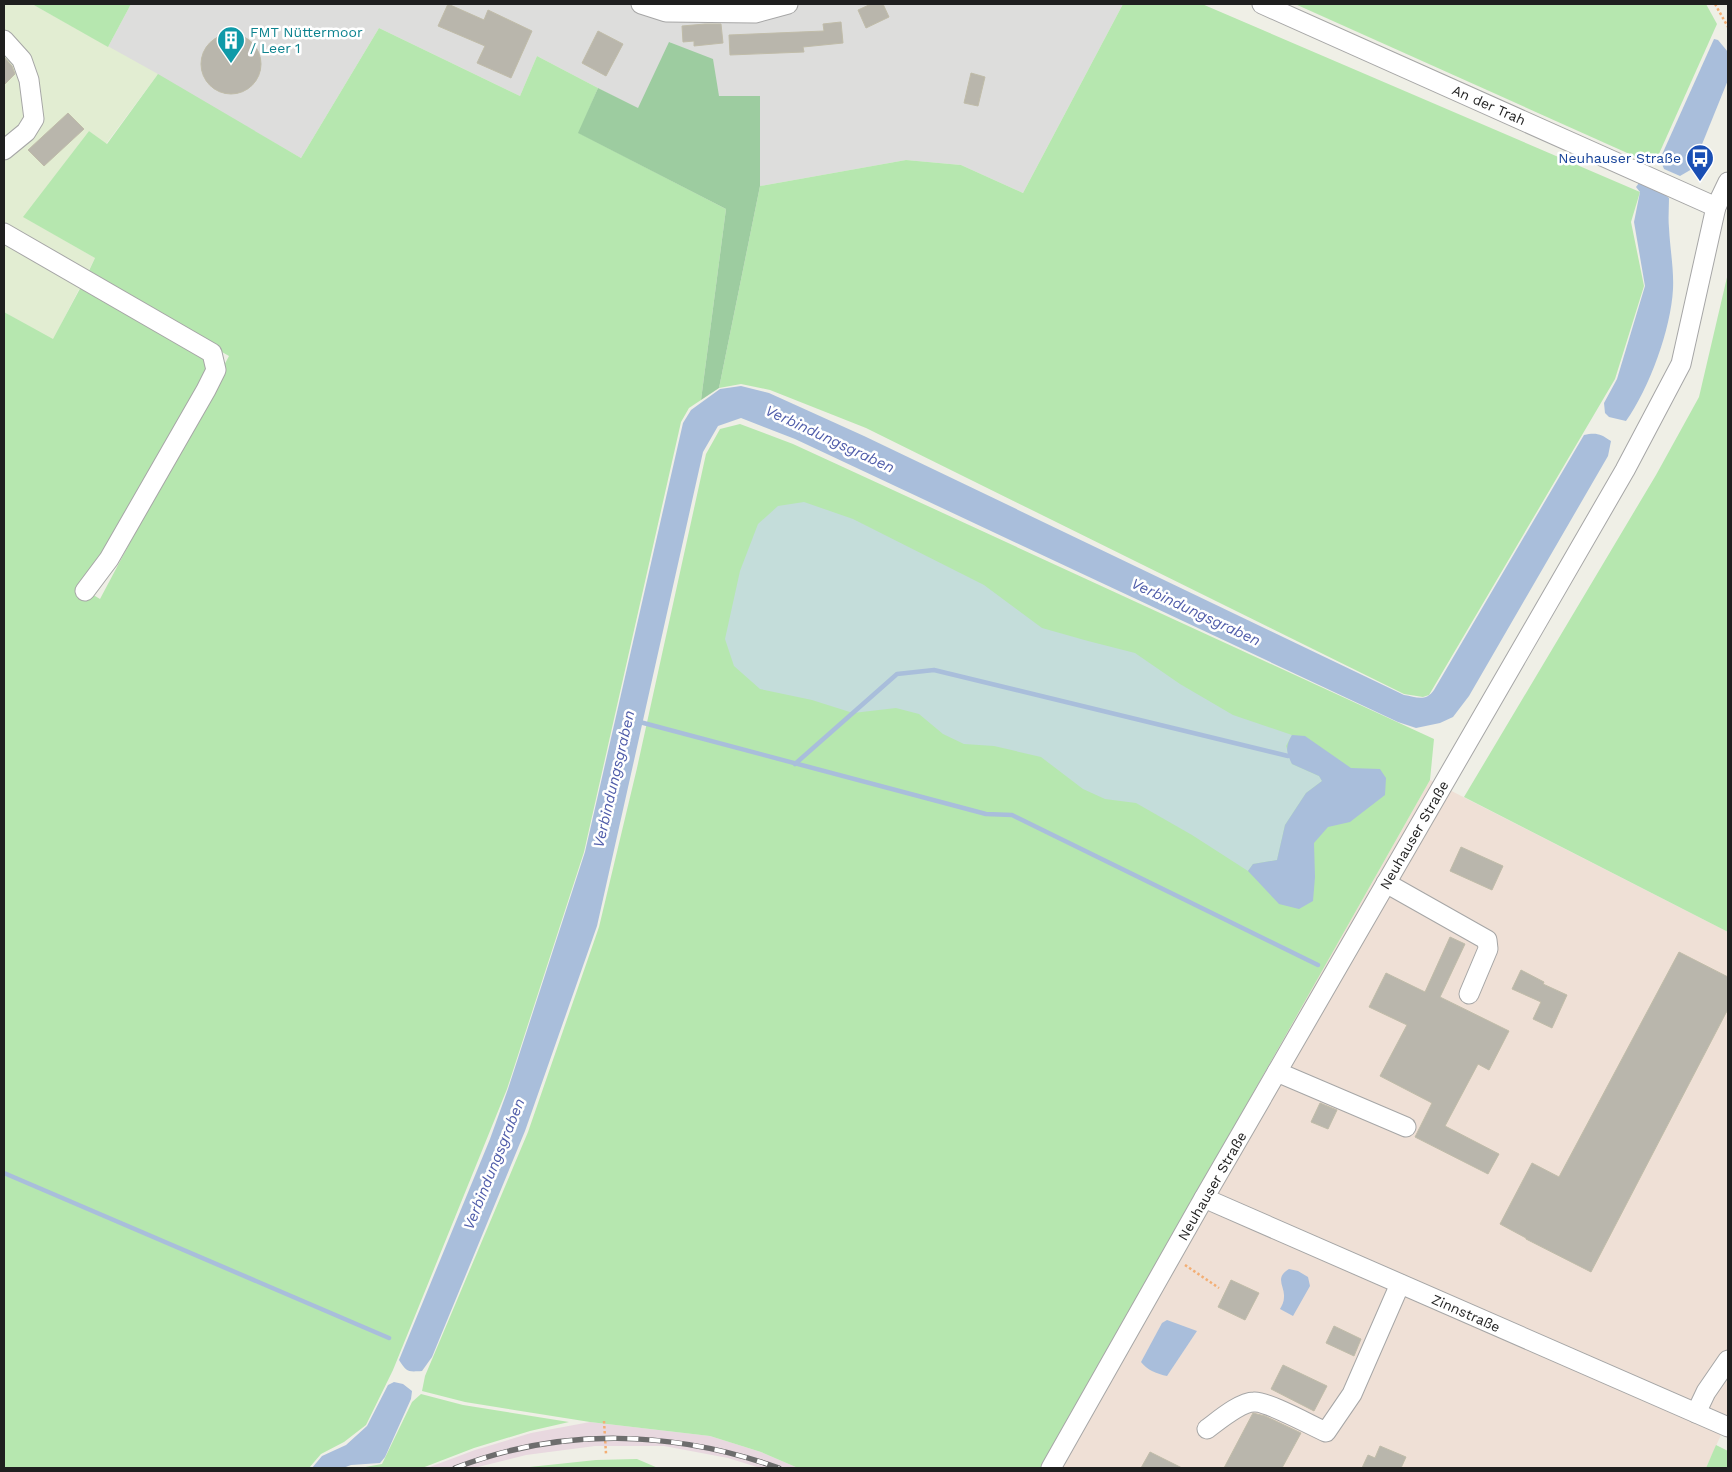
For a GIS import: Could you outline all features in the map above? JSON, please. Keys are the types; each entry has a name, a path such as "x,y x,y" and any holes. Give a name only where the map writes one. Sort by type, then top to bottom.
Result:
{"street":[{"path":"641,4 666,12 755,13 788,4"},
{"name":"An der Trah","path":"1262,4 1716,207"},
{"path":"4,40 22,60 29,80 34,120 26,132 4,150"},
{"name":"Neuhauser Straße","path":"1052,1468 1204,1198 1625,470 1681,364 1716,207 1728,182"},
{"path":"4,233 212,353 216,370 109,559 85,591"},
{"path":"1386,883 1487,940 1488,949 1469,994"},
{"path":"1277,1072 1406,1126"},
{"name":"Zinnstraße","path":"1204,1198 1728,1427"},
{"path":"1207,1430 1237,1408 1253,1402 1264,1404 1326,1432 1352,1394 1400,1284"},
{"path":"1696,1413 1706,1392 1728,1360"}],"path":[{"path":"1715,4 1728,27"},
{"path":"1172,1255 1219,1288"},
{"path":"604,1421 606,1454"}],"shaded area":[{"path":"131,4 1123,4 1023,193 961,165 906,160 760,186 759,96 719,96 670,42 638,109 537,56 520,96 379,28 301,158 108,47"},
{"path":"804,502 853,519 984,585 1042,628 1135,653 1180,684 1233,715 1292,735 1286,746 1292,764 1319,776 1322,781 1306,793 1285,825 1277,860 1253,864 1248,871 1192,835 1136,803 1105,799 1083,789 1041,757 994,746 964,744 943,734 919,714 896,708 853,713 812,700 760,689 734,666 725,639 740,571 758,524 778,506"},
{"path":"1430,780 1728,932 1728,1427 1725,1426 1706,1468 1041,1468"},
{"path":"590,1422 710,1436 761,1452 798,1468 760,1468 728,1458 664,1446 595,1446 526,1455 474,1468 427,1468 475,1450 531,1433"}],"green space":[{"path":"4,4 32,4 158,74 106,144 89,131 24,217 95,258 53,340 4,312"},
{"path":"32,4 131,4 108,47"},
{"path":"1123,4 1202,4 1640,192 1631,222 1644,286 1615,379 1429,695 1423,697 1404,694 866,428 770,390 741,384 719,388 760,186 906,160 961,165 1023,193"},
{"path":"1295,4 1706,4 1717,24 1654,165"},
{"path":"379,28 520,96 537,56 598,88 579,133 726,209 701,400 689,408 681,422 584,852 507,1089 393,1370 366,1425 344,1442 321,1454 309,1468 4,1468 4,312 53,339 83,283 207,356 209,367 105,557 80,587 100,599 229,356 87,275 95,258 23,217 89,131 107,144 158,74 301,158"},
{"path":"669,42 713,59 719,96 760,96 760,186 719,388 701,400 726,209 578,133 598,88 638,108"},
{"path":"1728,273 1728,932 1464,797 1656,475 1699,397"},
{"path":"740,424 793,444 1434,739 1430,780 1041,1468 798,1468 761,1452 710,1436 590,1422 465,1402 422,1391 425,1376 528,1132 599,927 637,768 706,454 720,429"},
{"path":"421,1394 463,1405 569,1422 530,1431 474,1448 422,1468 360,1468 382,1464 412,1402"},
{"path":"1716,1445 1728,1451 1728,1468 1706,1468"},
{"path":"637,1459 658,1468 520,1468 596,1460"}],"water":[{"path":"1714,39 1718,40 1728,52 1728,80 1692,169 1680,176 1664,169 1660,159"},
{"path":"1639,183 1660,191 1669,198 1673,289 1668,322 1657,358 1643,392 1626,421 1609,417 1605,413 1604,403 1617,379 1645,286 1634,222 1640,192 1636,187"},
{"name":"Verbindungsgraben","path":"741,386 769,393 864,436 1404,695 1420,698 1428,696 1434,690 1584,435 1598,434 1611,441 1608,456 1469,696 1453,717 1440,723 1416,728 1398,722 795,439 741,418 718,426 703,452 597,926 525,1131 432,1357 422,1371 408,1370 399,1360 490,1139 585,852 683,423 691,410 720,389"},
{"path":"1292,735 1305,736 1351,768 1380,769 1386,778 1385,795 1350,822 1328,827 1314,843 1315,877 1313,901 1299,909 1279,904 1248,871 1253,864 1277,860 1285,825 1306,793 1322,781 1319,776 1292,764 1287,749"},
{"path":"1289,1269 1298,1271 1308,1277 1310,1286 1293,1316 1280,1309 1284,1297 1281,1279"},
{"path":"1167,1320 1197,1331 1167,1376 1153,1371 1141,1362 1162,1323"},
{"path":"394,1382 403,1384 412,1391 411,1399 385,1457 380,1463 351,1465 343,1468 312,1468 322,1456 346,1445 367,1426 388,1385"}],"building":[{"path":"448,4 484,20 488,10 532,31 511,78 477,63 485,46 438,26"},
{"path":"871,4 883,4 889,17 866,28 858,10"},
{"path":"841,22 843,43 803,47 804,52 730,55 729,35 824,31 823,24"},
{"path":"721,24 723,43 694,46 694,41 683,42 682,26"},
{"path":"598,31 623,44 606,76 582,63"},
{"name":"FMT Nüttermoor / Leer 1","path":"231,34 248,39 256,47 261,64 256,81 248,89 231,94 214,89 206,81 201,64 206,47 214,39"},
{"path":"4,57 12,66 15,74 4,85"},
{"path":"971,73 985,77 978,106 964,103"},
{"path":"68,113 84,129 44,166 28,150"},
{"path":"1461,847 1503,866 1492,890 1450,871"},
{"path":"1450,937 1465,944 1440,997 1509,1031 1489,1070 1478,1064 1445,1126 1499,1154 1488,1174 1415,1137 1432,1103 1380,1076 1407,1025 1369,1007 1386,973 1425,992"},
{"path":"1679,952 1728,977 1728,1009 1591,1272 1500,1224 1532,1163 1559,1177"},
{"path":"1521,970 1544,982 1543,984 1567,995 1552,1028 1533,1019 1541,1002 1512,989"},
{"path":"1320,1103 1337,1110 1328,1129 1311,1122"},
{"path":"1231,1280 1259,1293 1245,1320 1218,1307"},
{"path":"1334,1326 1361,1339 1354,1356 1326,1343"},
{"path":"1283,1365 1327,1386 1314,1411 1271,1389"},
{"path":"1253,1413 1265,1416 1301,1433 1282,1468 1224,1468"},
{"path":"1380,1446 1406,1457 1401,1468 1362,1468 1368,1455 1375,1458"},
{"path":"1150,1452 1182,1468 1141,1468"}],"waterway":[{"path":"795,764 897,674 934,670 1288,756"},
{"name":"Verbindungsgraben","path":"636,721 986,814 1012,815 1318,965"},
{"path":"4,1173 389,1338"}],"railway":[{"path":"455,1468 535,1445 617,1438 657,1440 698,1446 739,1455 779,1468"}],"place":[{"name":"FMT Nüttermoor / Leer 1","path":"231,64"},
{"name":"Neuhauser Straße","path":"1700,182"}]}
